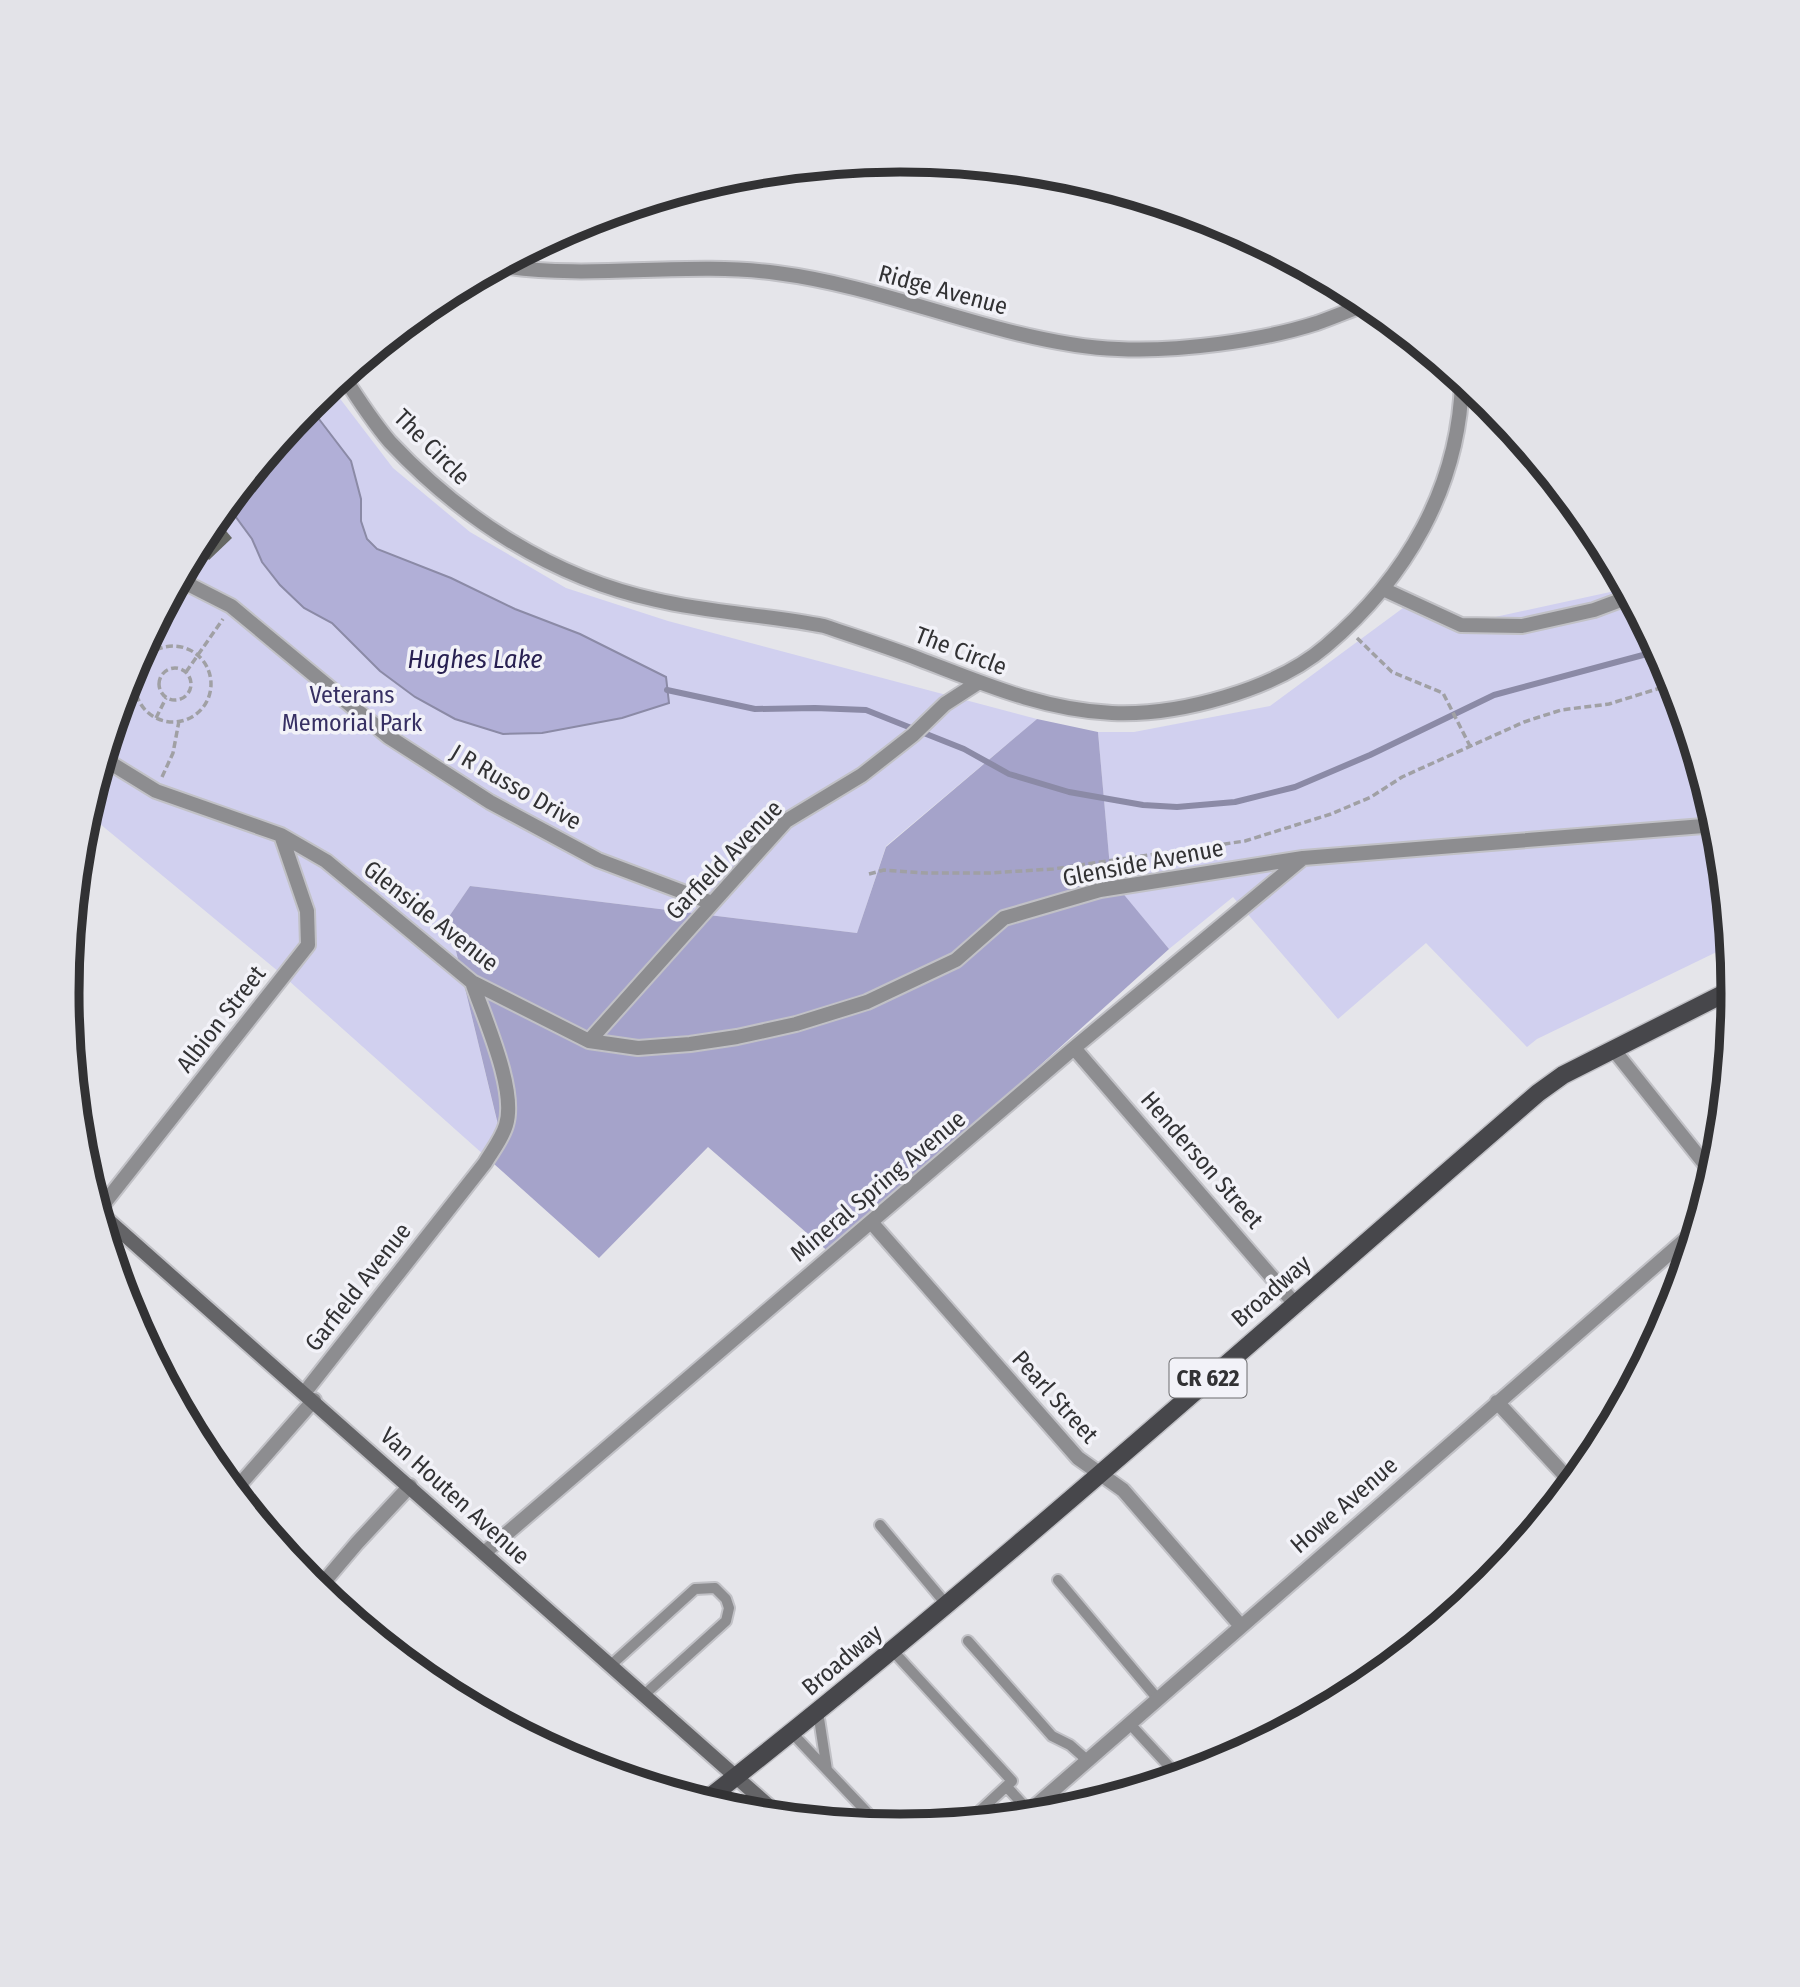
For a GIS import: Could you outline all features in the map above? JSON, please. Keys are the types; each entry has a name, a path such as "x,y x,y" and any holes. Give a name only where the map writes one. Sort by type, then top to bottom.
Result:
{"main road":[{"name":"Broadway","path":"715,1793 892,1650 1538,1093 1563,1075 1721,995"},
{"name":"Van Houten Avenue","path":"113,1227 309,1396 766,1803"}],"street":[{"name":"Ridge Avenue","path":"517,267 569,271 702,270 778,273 828,282 1010,332 1090,347 1119,349 1242,340 1318,323 1353,309"},
{"name":"The Circle","path":"350,385 389,440 423,474 486,525 531,553 615,590 691,608 824,626 1048,705 1113,713 1187,706 1225,697 1265,683 1324,648 1383,589 1418,536 1439,493 1454,453 1461,395"},
{"name":"J R Russo Drive","path":"188,584 231,606 389,737 490,802 598,860 712,904"},
{"path":"1383,589 1461,625 1522,626 1594,610 1620,600"},
{"name":"Garfield Avenue","path":"589,1041 786,821 862,775 913,735 945,704 979,682"},
{"name":"Glenside Avenue","path":"111,768 156,791 281,835 326,861 472,982 589,1041 638,1048 737,1037 796,1024 867,1002 956,960 1004,918 1100,890 1303,858 1703,826"},
{"name":"Albion Street","path":"109,1212 308,945 307,911 281,835"},
{"name":"Mineral Spring Avenue","path":"484,1553 1074,1048 1303,858"},
{"name":"Garfield Avenue","path":"240,1482 309,1396 485,1163 507,1124 505,1077 472,982"},
{"name":"Henderson Street","path":"1074,1048 1294,1303"},
{"path":"1613,1049 1703,1162"},
{"name":"Pearl Street","path":"871,1222 1078,1458 1123,1490 1240,1625"},
{"name":"Howe Avenue","path":"1039,1803 1682,1242"},
{"path":"1497,1402 1565,1475"},
{"path":"326,1580 410,1486"}],"lane":[{"path":"880,1525 946,1604"},
{"path":"1058,1580 1157,1698"},
{"path":"611,1665 695,1589 715,1588 720,1592 729,1608 726,1621 644,1695"},
{"path":"968,1641 1052,1736 1070,1745 1087,1760"},
{"path":"892,1650 1010,1784 1023,1805"},
{"path":"818,1712 827,1770"},
{"path":"1129,1723 1171,1768"},
{"path":"792,1733 868,1814"},
{"path":"981,1810 1010,1784"}],"path":[{"path":"186,672 231,606"},
{"path":"1346,627 1392,672 1443,693 1471,746"},
{"path":"136,692 138,700 156,718 179,721 201,710 208,699 210,674 197,655 185,648 172,646 153,652"},
{"path":"171,668 186,672 191,681 190,692 177,701 166,698 162,695 159,684 162,674 171,668"},
{"path":"869,874 884,870 989,873 1054,869 1245,841 1341,810 1371,797 1402,777 1524,722 1561,710 1609,704 1662,687"},
{"path":"156,718 166,698"},
{"path":"156,791 173,753 179,721"}],"green space":[{"name":"Veterans Memorial Park","path":"338,396 393,468 470,532 566,588 668,621 1037,719 886,846 857,933 470,886 448,918 500,1134 484,1155 279,972 98,822 122,730 141,679 163,630 189,583 248,494 283,452"},
{"path":"1615,591 1659,679 1693,781 1714,886 1719,951 1537,1039 1527,1047 1426,943 1338,1019 1233,897 1169,949 1111,880 1098,732 1134,732 1270,706 1403,608 1472,622"}],"shaded area":[{"path":"1037,719 1098,732 1111,879 1169,949 831,1254 708,1147 599,1258 484,1155 500,1133 448,918 470,886 857,933 886,847"}],"water":[{"name":"Hughes Lake","path":"316,416 351,461 361,499 361,521 367,539 377,549 580,634 666,677 669,703 622,718 542,733 503,734 455,719 415,697 380,671 332,623 304,608 280,585 262,562 252,539 234,514 283,452"}],"building":[{"path":"224,528 232,538 209,560 205,556"}],"waterway":[{"path":"667,690 755,709 866,710 964,749 1009,774 1069,792 1143,805 1177,807 1235,802 1295,787 1370,755 1494,695 1648,654"}]}
